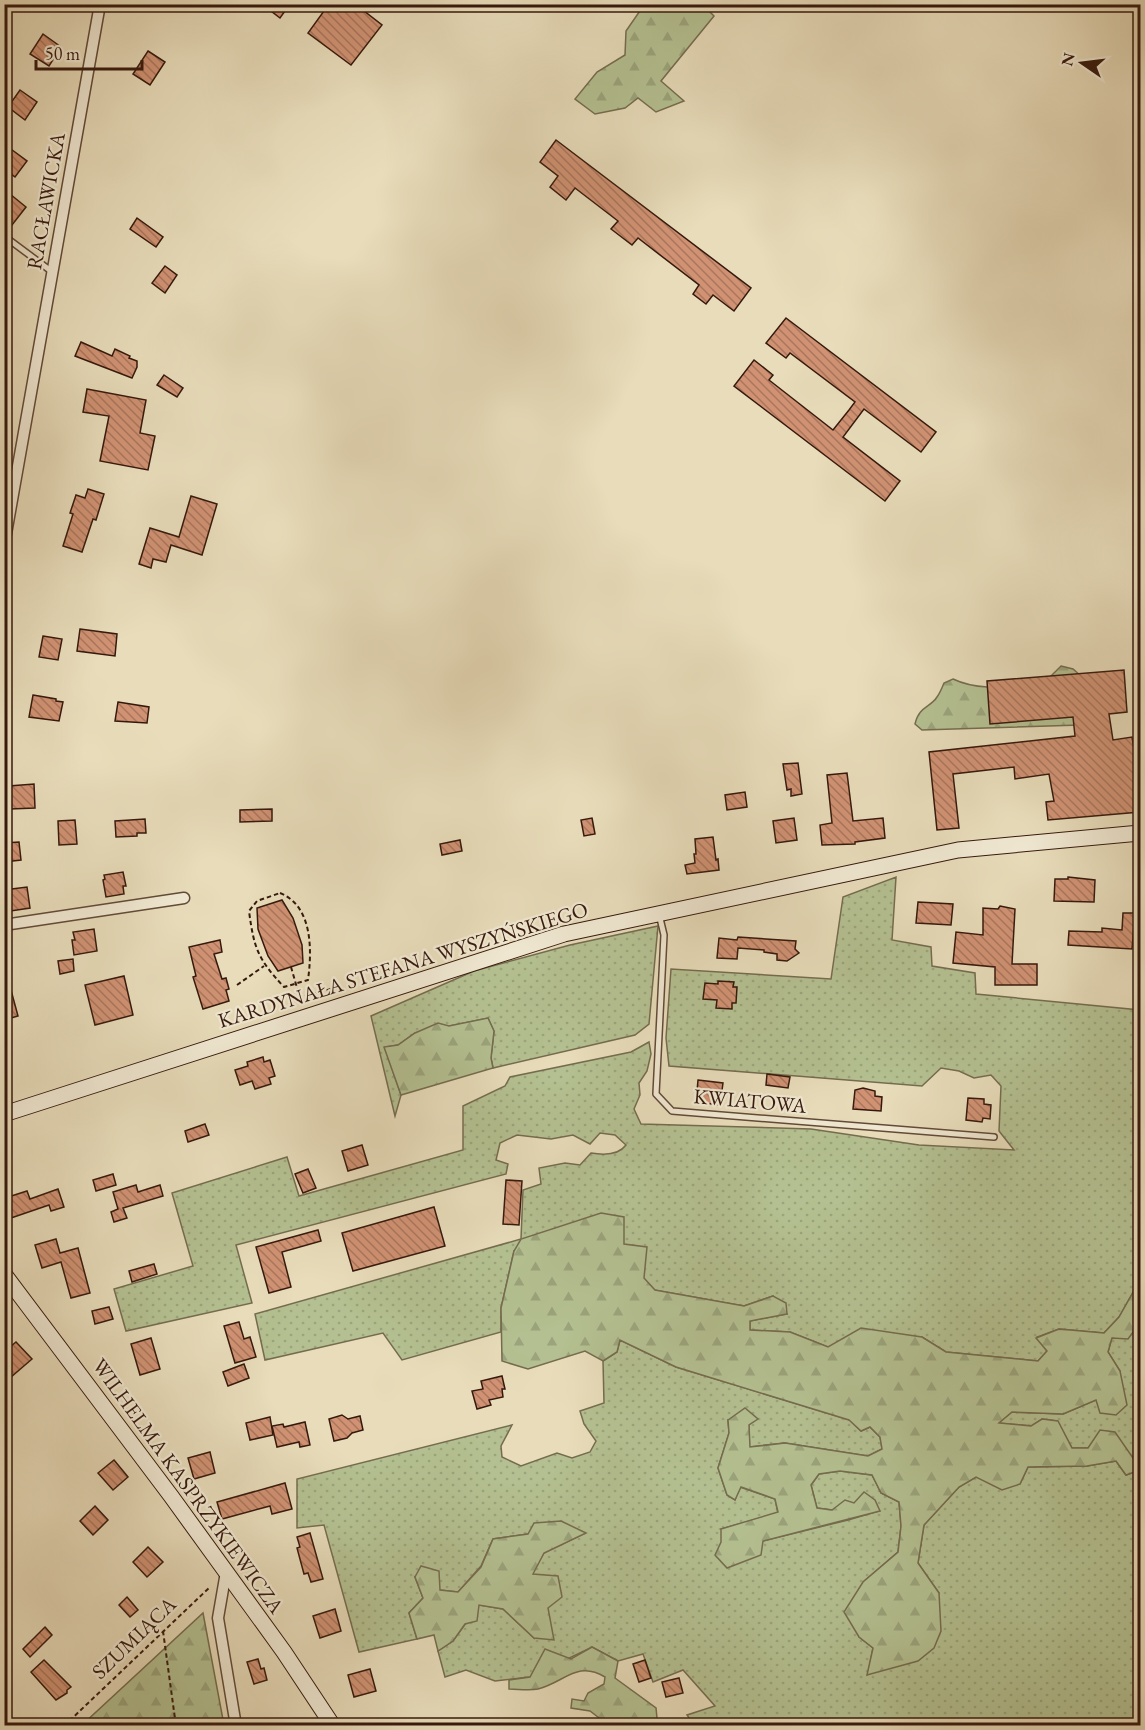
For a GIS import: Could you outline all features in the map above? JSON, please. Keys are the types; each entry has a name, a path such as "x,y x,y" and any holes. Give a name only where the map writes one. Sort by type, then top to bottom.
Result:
{"street":[{"name":"RACŁAWICKA","path":"4,545 100,4"},
{"name":"KARDYNAŁA STEFANA WYSZYŃSKIEGO","path":"4,1114 396,982 564,934 958,850 1140,833"},
{"path":"4,925 184,898"},
{"name":"WILHELMA KASPRZYKIEWICZA","path":"4,1274 104,1403 291,1662 333,1725"},
{"path":"226,1572 218,1618 236,1725"}],"lane":[{"path":"4,236 52,272"},
{"name":"KWIATOWA","path":"659,913 664,935 656,1094 672,1112 994,1137"}],"path":[{"path":"280,893 290,897 302,913 310,937 311,957 308,981 296,984 284,987 264,966 253,940 249,911 257,901 280,893"},
{"path":"237,985 264,966"},
{"path":"291,967 300,996"},
{"name":"SZUMIĄCA","path":"64,1725 226,1572"},
{"path":"163,1631 176,1725"}],"green space":[{"path":"644,5 703,5 714,16 661,81 684,101 656,112 638,98 625,108 595,114 575,99 597,72 625,55 626,31"},
{"path":"1061,666 1073,669 1081,676 1080,725 922,730 915,724 919,714 934,701 944,683 953,679 985,687 1042,685"},
{"path":"896,877 892,940 931,947 932,966 975,973 976,994 1140,1010 1140,1280 1119,1317 1104,1333 1059,1329 1037,1337 1047,1351 1038,1361 946,1352 922,1337 828,1347 790,1332 750,1330 750,1321 787,1314 773,1296 744,1306 654,1290 644,1279 514,1251 501,1308 501,1332 402,1360 383,1333 265,1360 255,1314 521,1239 523,1190 541,1184 539,1168 565,1163 580,1165 591,1153 615,1153 626,1145 615,1135 600,1133 590,1144 573,1135 551,1139 517,1135 500,1143 496,1160 508,1164 506,1174 236,1245 252,1303 126,1331 114,1289 193,1266 172,1193 287,1157 299,1196 463,1150 463,1106 505,1086 510,1077 631,1052 649,1042 651,1054 647,1071 639,1083 640,1095 634,1109 641,1124 811,1129 919,1145 1014,1150 999,1131 1001,1086 991,1075 974,1078 959,1071 941,1068 922,1086 669,1066 666,1038 671,969 831,979 843,897"},
{"path":"658,926 649,1024 635,1035 493,1068 491,1058 494,1031 488,1018 415,1033 398,1045 385,1047 401,1095 395,1116 371,1016 474,971 570,945"},
{"path":"488,1018 494,1031 491,1058 493,1068 401,1095 384,1047 398,1045 415,1033 438,1023 449,1026"},
{"path":"601,1213 624,1217 624,1244 647,1247 644,1278 655,1290 744,1306 773,1296 786,1303 787,1314 750,1321 750,1330 790,1332 828,1347 861,1328 922,1337 946,1352 1038,1361 1047,1351 1036,1338 1059,1329 1104,1333 1119,1317 1140,1280 1140,1302 1138,1302 1136,1328 1128,1339 1112,1338 1108,1352 1120,1371 1127,1405 1116,1415 1100,1413 1096,1400 1063,1414 1012,1412 999,1423 1031,1426 1042,1419 1058,1421 1072,1448 1088,1448 1100,1430 1115,1432 1135,1461 1140,1460 1140,1470 1126,1475 1116,1461 1087,1466 1028,1467 1020,1484 1002,1490 976,1477 959,1487 924,1525 918,1563 939,1593 941,1631 934,1648 918,1661 867,1675 873,1648 859,1637 844,1612 863,1582 898,1552 901,1526 899,1502 881,1493 872,1475 840,1471 819,1474 811,1485 817,1508 832,1510 845,1500 854,1503 864,1492 875,1500 880,1511 763,1541 761,1555 727,1568 715,1555 721,1542 721,1529 778,1512 775,1499 741,1487 735,1500 727,1495 718,1468 729,1433 728,1420 745,1408 758,1419 749,1425 750,1447 785,1443 868,1456 882,1449 880,1437 870,1427 861,1431 849,1420 676,1367 620,1340 617,1352 603,1361 585,1351 528,1369 502,1361 501,1308 514,1251 521,1239"},
{"path":"1138,1302 1140,1302 1140,1460 1135,1461 1088,1448 1072,1448 1057,1421 1042,1419 1032,1426 998,1423 1012,1412 1063,1414 1096,1400 1120,1371 1108,1352 1112,1337 1136,1328"},
{"path":"620,1340 676,1367 850,1420 861,1431 870,1427 880,1437 882,1449 868,1456 785,1443 749,1447 749,1425 728,1420 729,1433 718,1468 727,1495 735,1500 740,1487 775,1499 778,1513 721,1529 763,1541 879,1511 854,1503 832,1510 817,1508 811,1485 819,1474 840,1471 872,1475 881,1493 899,1502 901,1526 898,1552 863,1582 859,1637 873,1648 868,1674 939,1593 918,1563 924,1525 959,1487 976,1477 1020,1484 1028,1467 1087,1466 1116,1461 1126,1475 1140,1470 1140,1725 694,1725 687,1715 715,1706 683,1670 653,1682 643,1654 618,1661 592,1647 530,1677 495,1681 466,1670 445,1677 438,1651 453,1641 479,1605 503,1609 534,1638 532,1574 544,1553 585,1533 528,1534 493,1539 481,1566 458,1592 440,1590 415,1577 423,1598 409,1613 417,1639 359,1652 324,1525 297,1528 297,1479 512,1425 501,1446 502,1457 521,1466 557,1453 572,1458 590,1452 596,1441 584,1424 580,1411 604,1403 603,1361 617,1352"},
{"path":"561,1521 586,1533 544,1553 533,1574 558,1576 562,1597 548,1608 554,1640 534,1638 503,1609 479,1605 477,1621 465,1624 453,1641 438,1651 434,1635 417,1639 409,1613 423,1598 415,1577 421,1566 439,1571 440,1590 458,1592 481,1567 493,1539 528,1534 534,1523"},
{"path":"203,1613 224,1725 82,1725"},
{"path":"592,1647 618,1661 615,1678 656,1708 657,1718 650,1725 598,1725 603,1721 590,1711 571,1708 572,1699 584,1701 588,1693 604,1684 605,1677 595,1672 579,1671 538,1689 509,1689 509,1680 530,1677 545,1649 571,1659"}],"building":[{"path":"276,4 290,4 280,18 271,11"},
{"path":"329,4 355,4 382,25 351,65 308,33"},
{"path":"43,34 61,47 49,66 30,54"},
{"path":"148,51 165,62 150,85 133,74"},
{"path":"20,90 37,102 25,120 8,107"},
{"path":"556,140 751,288 734,311 713,295 706,304 693,294 699,285 638,238 632,245 611,229 618,221 575,188 566,200 550,187 558,176 540,162"},
{"path":"4,144 27,161 15,177 4,169"},
{"path":"10,194 26,207 12,225 4,219 4,201"},
{"path":"137,218 163,237 156,247 130,229"},
{"path":"165,266 177,275 165,293 152,283"},
{"path":"786,318 936,432 921,452 864,409 843,437 900,481 885,501 734,386 754,360 773,375 769,380 833,430 849,410 855,402 790,353 786,358 766,343"},
{"path":"81,342 112,356 115,349 130,356 129,358 137,361 132,378 75,356"},
{"path":"164,375 183,388 177,397 157,385"},
{"path":"87,389 146,400 140,433 155,436 148,470 100,461 109,416 83,412"},
{"path":"88,489 104,494 82,552 63,546 76,495 85,498"},
{"path":"191,496 217,504 202,555 171,545 166,562 153,559 151,568 139,564 150,528 179,537"},
{"path":"80,629 117,634 115,656 77,651"},
{"path":"43,636 62,639 58,660 39,657"},
{"path":"1124,670 1127,712 1109,714 1113,740 1132,737 1135,754 1140,753 1140,812 1048,820 1046,802 1054,801 1049,774 1015,779 1014,767 953,774 959,828 937,830 929,752 1075,736 1073,717 990,724 987,681"},
{"path":"33,695 63,702 59,721 29,717"},
{"path":"118,702 149,707 147,723 115,721"},
{"path":"798,763 802,794 791,796 791,789 787,790 783,764"},
{"path":"847,773 853,821 883,818 885,838 855,842 855,844 822,845 820,825 832,823 827,775"},
{"path":"34,784 35,808 10,809 9,786"},
{"path":"745,792 747,807 727,810 725,795"},
{"path":"272,809 272,821 240,822 240,810"},
{"path":"592,818 595,834 584,836 581,820"},
{"path":"794,818 797,840 776,843 773,821"},
{"path":"145,819 146,833 116,837 115,821"},
{"path":"75,820 77,844 59,845 58,821"},
{"path":"713,837 719,870 687,874 685,865 695,863 695,839"},
{"path":"460,840 462,851 442,855 440,844"},
{"path":"19,842 21,860 4,862 4,843"},
{"path":"123,872 126,886 123,886 124,894 106,897 104,875"},
{"path":"1068,877 1095,880 1094,902 1054,901 1055,879 1068,879"},
{"path":"27,887 30,908 4,912 4,890"},
{"path":"282,900 293,918 302,945 303,963 278,971 268,956 258,929 257,908"},
{"path":"918,902 953,904 951,925 916,923"},
{"path":"1000,906 1015,909 1012,964 1037,964 1037,985 995,985 995,967 953,963 956,932 983,935 983,908 998,909"},
{"path":"1123,913 1135,913 1132,949 1068,945 1069,931 1102,932 1102,928 1122,930"},
{"path":"94,929 97,951 74,955 73,932"},
{"path":"738,937 796,941 795,949 799,953 787,961 777,960 777,954 764,952 764,950 738,948 737,959 717,958 719,938 737,940"},
{"path":"220,940 222,952 214,954 222,979 226,978 229,1001 203,1009 193,977 196,976 189,947"},
{"path":"73,959 74,971 60,974 58,961"},
{"path":"124,976 133,1015 95,1025 85,985"},
{"path":"4,979 8,979 18,1016 4,1020"},
{"path":"718,981 734,982 733,987 737,987 736,1003 732,1003 732,1009 716,1008 717,1000 703,999 705,983 718,984"},
{"path":"263,1057 264,1062 270,1060 275,1076 269,1078 271,1084 255,1089 252,1081 240,1085 235,1070 248,1066 247,1062"},
{"path":"767,1074 790,1077 788,1088 766,1085"},
{"path":"698,1080 723,1083 720,1105 696,1102"},
{"path":"863,1088 875,1091 875,1096 882,1097 881,1111 853,1109 855,1090"},
{"path":"968,1098 984,1099 984,1104 991,1105 990,1119 983,1118 982,1122 966,1120"},
{"path":"205,1124 209,1135 188,1142 185,1131"},
{"path":"362,1145 368,1165 348,1171 342,1151"},
{"path":"308,1169 316,1188 303,1193 295,1174"},
{"path":"113,1174 116,1185 96,1191 93,1180"},
{"path":"506,1180 522,1181 519,1225 503,1224"},
{"path":"136,1185 138,1192 160,1185 163,1196 123,1208 127,1218 114,1222 111,1212 118,1209 113,1192"},
{"path":"58,1189 64,1207 51,1211 49,1205 11,1218 5,1198 27,1191 30,1199"},
{"path":"434,1207 445,1246 353,1271 342,1233"},
{"path":"318,1230 321,1241 282,1252 291,1287 269,1293 256,1247"},
{"path":"56,1239 60,1253 78,1248 90,1293 71,1298 61,1262 42,1268 35,1245"},
{"path":"154,1264 157,1274 132,1282 129,1271"},
{"path":"109,1307 113,1319 95,1324 92,1311"},
{"path":"239,1322 244,1339 250,1337 256,1357 235,1363 224,1326"},
{"path":"151,1338 160,1369 140,1375 131,1344"},
{"path":"16,1342 32,1359 4,1383 4,1352"},
{"path":"244,1364 249,1378 228,1386 223,1372"},
{"path":"502,1376 505,1389 502,1389 503,1397 489,1400 491,1405 477,1409 472,1391 483,1389 481,1381"},
{"path":"342,1415 348,1419 360,1416 363,1430 352,1433 347,1438 334,1441 329,1419"},
{"path":"270,1417 273,1435 250,1440 246,1423"},
{"path":"305,1422 310,1445 300,1447 299,1442 277,1447 272,1426 283,1424 284,1427"},
{"path":"210,1452 215,1473 194,1479 188,1458"},
{"path":"114,1460 128,1477 113,1490 98,1473"},
{"path":"285,1483 292,1509 272,1514 270,1506 222,1519 217,1502"},
{"path":"95,1506 108,1520 93,1535 80,1521"},
{"path":"310,1533 323,1579 311,1582 308,1573 304,1574 297,1548 300,1547 297,1537"},
{"path":"148,1547 163,1562 147,1577 133,1562"},
{"path":"127,1597 138,1610 130,1617 119,1605"},
{"path":"335,1609 341,1631 320,1638 313,1616"},
{"path":"45,1627 52,1635 30,1657 23,1649"},
{"path":"258,1659 261,1669 264,1668 267,1680 254,1684 247,1662"},
{"path":"44,1660 71,1687 67,1693 56,1700 31,1672"},
{"path":"645,1660 651,1678 639,1682 633,1664"},
{"path":"370,1669 376,1691 354,1697 348,1675"},
{"path":"679,1678 683,1693 666,1697 662,1682"}]}
